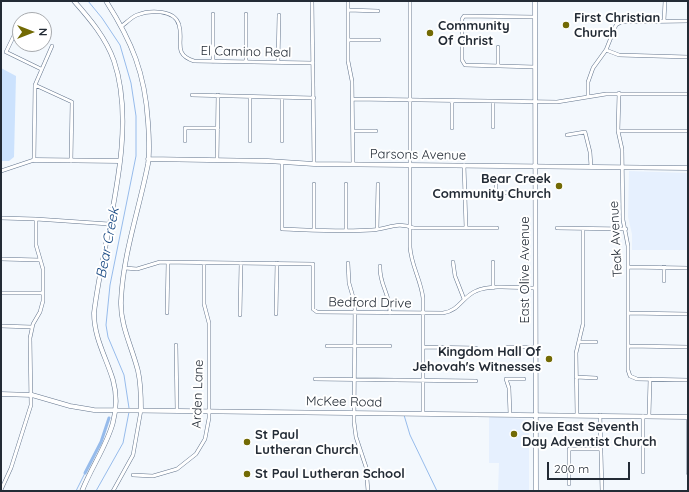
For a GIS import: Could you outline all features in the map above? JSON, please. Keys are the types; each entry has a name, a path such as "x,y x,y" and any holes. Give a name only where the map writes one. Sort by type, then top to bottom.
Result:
{"street":[{"path":"74,1 96,27 114,62 118,77 124,126 120,161 95,304 94,322 96,337 113,381 118,410 108,440 82,491"},
{"path":"106,1 122,26 133,49 144,81 148,125 148,159 125,268 121,311 124,327 138,371 141,390 133,455 113,491"},
{"path":"312,1 314,164"},
{"path":"348,1 353,164"},
{"path":"410,1 410,254 421,287 423,314 423,413"},
{"name":"East Olive Avenue","path":"535,1 536,491"},
{"path":"664,21 665,1"},
{"path":"348,10 378,10"},
{"name":"El Camino Real","path":"122,26 138,15 166,12 179,24 180,48 184,57 194,62 313,63"},
{"path":"213,14 213,62"},
{"path":"246,14 246,62"},
{"path":"278,62 279,15"},
{"path":"535,17 464,16 462,19 462,63 465,65 535,67"},
{"path":"588,97 590,74 606,50 616,25 621,22 688,21"},
{"path":"12,40 6,52 41,69"},
{"path":"348,40 379,40"},
{"path":"498,47 498,66"},
{"path":"606,50 619,55 688,57"},
{"path":"34,160 35,85 49,52"},
{"path":"35,85 72,102 71,161"},
{"path":"352,99 557,102 619,93 688,94"},
{"name":"Teak Avenue","path":"619,93 618,130 622,149 623,220 626,229 628,246 628,370 630,376 637,379 650,379"},
{"path":"192,95 314,98"},
{"path":"217,160 218,96"},
{"path":"250,97 250,141"},
{"path":"282,97 282,141"},
{"path":"452,101 452,128"},
{"path":"492,102 492,127"},
{"path":"185,142 185,128 218,128"},
{"path":"618,130 688,131"},
{"path":"352,131 376,131"},
{"path":"567,135 585,132 590,152 591,167"},
{"name":"Parsons Avenue","path":"148,159 314,164 688,168"},
{"path":"1,171 34,160 120,161"},
{"path":"282,162 282,229 377,229 393,225 410,226 414,228 497,228"},
{"path":"464,165 466,228"},
{"path":"496,177 496,192"},
{"path":"314,184 314,230"},
{"path":"346,184 346,230"},
{"path":"377,229 378,184"},
{"path":"464,192 523,193"},
{"path":"1,218 36,218 109,224"},
{"path":"1,490 11,468 30,408 32,395 30,338 32,327 40,312 43,293 43,269 36,245 36,218"},
{"path":"557,228 626,229"},
{"path":"577,415 576,353 583,324 583,229"},
{"path":"1,260 40,260"},
{"path":"453,262 455,276 464,299"},
{"path":"493,262 493,288"},
{"name":"Bedford Drive","path":"125,268 137,269 155,263 313,264 313,310 317,312 444,313 453,311 464,299 476,291 493,288 535,288"},
{"path":"168,263 168,313"},
{"name":"Arden Lane","path":"133,475 153,476 170,472 188,461 199,450 205,439 209,423 209,324 204,304 204,263"},
{"path":"240,315 241,263"},
{"path":"276,263 276,314"},
{"path":"348,263 349,284 354,298 355,312 355,432 365,461 368,491"},
{"path":"380,266 380,281 388,296 390,313"},
{"path":"628,267 688,268"},
{"path":"664,267 664,281"},
{"path":"1,293 43,293"},
{"path":"628,313 688,314"},
{"path":"1,326 32,327"},
{"path":"579,342 596,342"},
{"path":"176,345 177,410"},
{"path":"326,346 390,346"},
{"path":"423,346 476,348"},
{"path":"628,346 688,347"},
{"path":"507,347 535,347"},
{"path":"576,377 596,378"},
{"path":"315,379 476,381"},
{"path":"510,414 509,388 506,379 524,379"},
{"path":"649,416 650,379 688,380"},
{"name":"McKee Road","path":"1,394 32,395 82,408 118,410 688,417"},
{"path":"600,416 602,491"},
{"path":"642,416 643,472"},
{"path":"688,417 688,473"},
{"path":"568,484 569,449 601,449"}],"shaded area":[{"path":"1,68 16,76 14,157 9,161 1,161"},
{"path":"629,171 688,173 688,250 632,250 632,234 628,217"},
{"path":"489,416 529,420 529,491 498,491 499,463 489,463"}],"waterway":[{"name":"Bear Creek","path":"88,1 102,18 120,45 131,83 136,116 136,156 110,285 106,325 108,337 124,375 129,408"},
{"name":"Bear Creek","path":"96,491 123,443 129,412"},
{"path":"404,415 410,435 437,491"},
{"path":"85,473 101,442 109,418"},
{"path":"76,491 85,473"}],"place":[{"name":"First Christian Church","path":"566,25"},
{"name":"Community Of Christ","path":"430,33"},
{"name":"Bear Creek Community Church","path":"559,186"},
{"name":"Kingdom Hall Of Jehovah's Witnesses","path":"549,359"},
{"name":"Olive East Seventh Day Adventist Church","path":"514,434"},
{"name":"St Paul Lutheran Church","path":"247,442"},
{"name":"St Paul Lutheran School","path":"247,474"}]}
